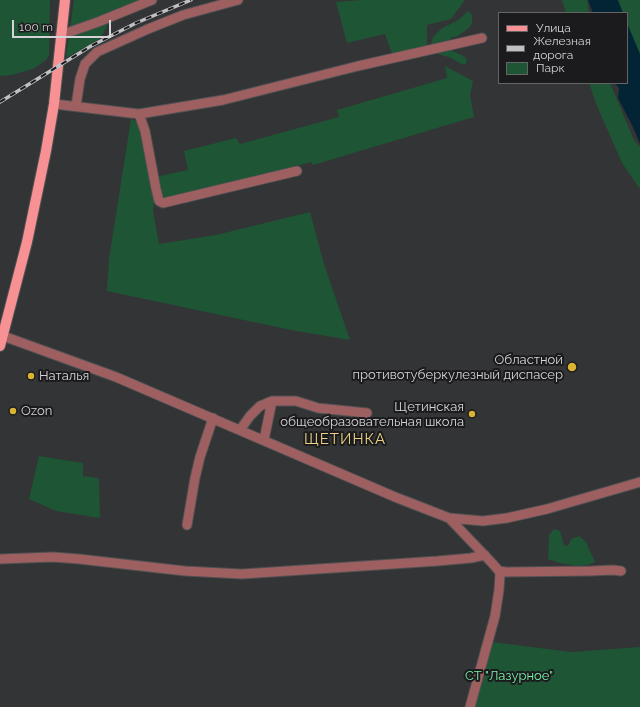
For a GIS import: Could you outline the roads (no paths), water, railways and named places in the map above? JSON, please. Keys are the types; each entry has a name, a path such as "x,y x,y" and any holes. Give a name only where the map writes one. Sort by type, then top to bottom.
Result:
{"main road":[{"path":"0,346 29,235 54,104 65,0"}],"street":[{"path":"61,35 152,0"},
{"path":"76,106 80,79 85,64 97,52 148,29 184,15 238,0"},
{"path":"54,104 139,114 223,100 358,66 482,38"},
{"path":"139,114 145,131 159,201 163,204 297,171"},
{"path":"3,336 116,377 395,497 449,518 483,521 506,518 547,509 640,482"},
{"path":"240,430 250,416 260,406 272,401 296,401 318,408 367,413"},
{"path":"264,440 272,401"},
{"path":"188,525 195,478 200,457 213,418"},
{"path":"449,518 499,570 506,572 621,571"},
{"path":"0,560 53,557 185,571 242,574 451,560 485,555"},
{"path":"470,707 495,616 499,590 499,570"}],"water":[{"path":"588,0 618,0 623,12 593,12"},
{"path":"628,25 640,54 640,144 618,98 619,88 616,84 628,84"}],"railway":[{"path":"0,102 91,46 136,23 191,0"}],"place":[{"name":"Областной противотуберкулезный диспасер","path":"572,367"},
{"name":"Наталья","path":"31,376"},
{"name":"Ozon","path":"13,411"},
{"name":"Щетинская общеобразовательная школа","path":"472,414"}],"district":[{"name":"ЩЕТИНКА","path":"345,439"}],"park label":[{"name":"СТ \"Лазурное\"","path":"509,676"}]}
